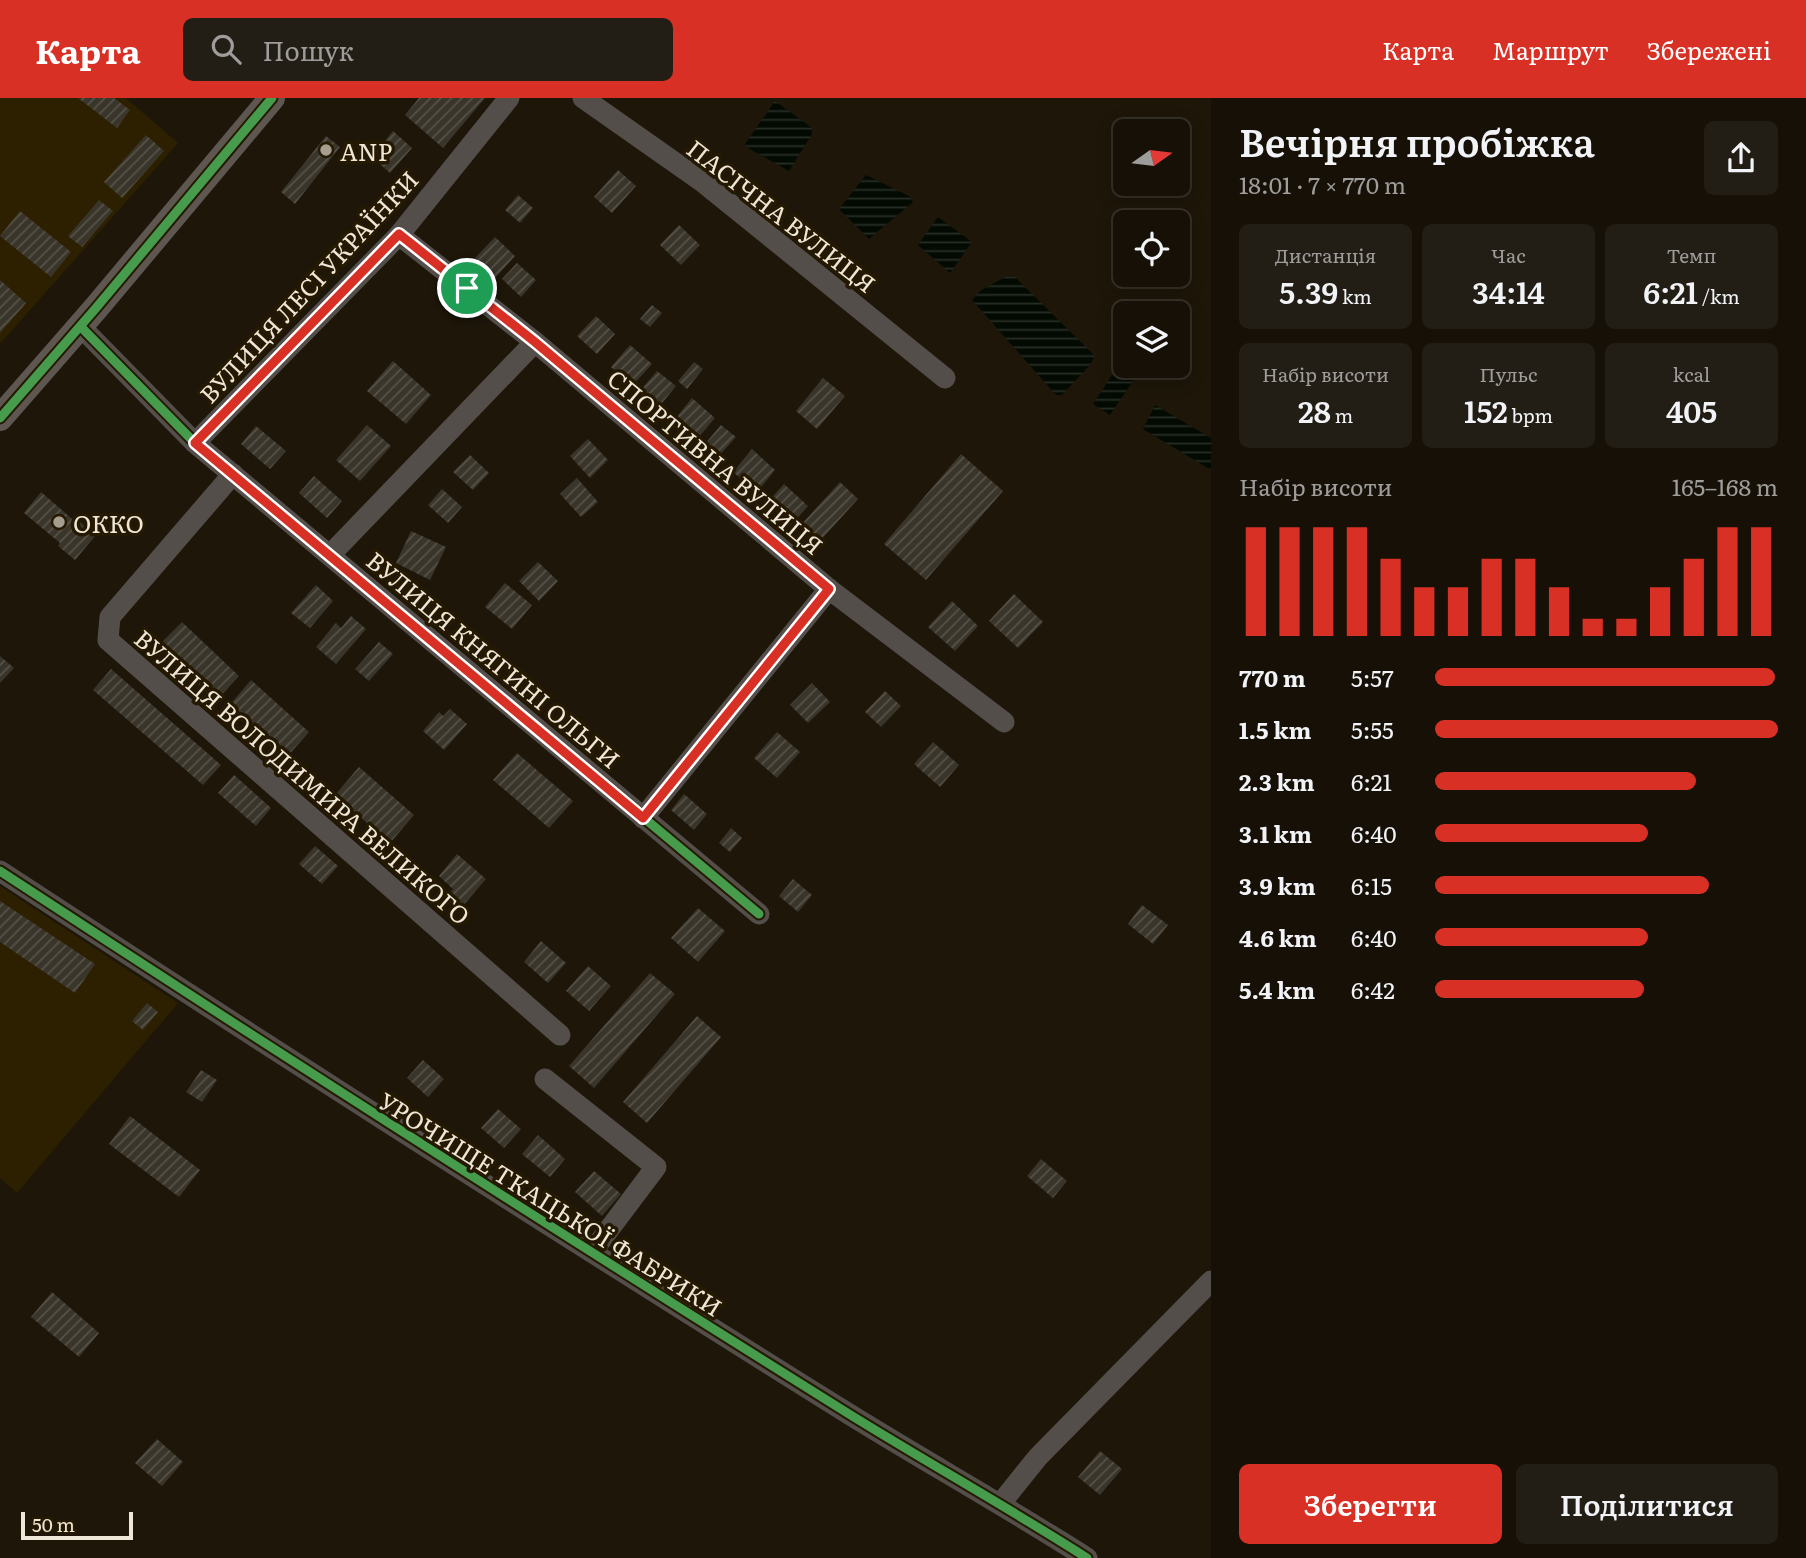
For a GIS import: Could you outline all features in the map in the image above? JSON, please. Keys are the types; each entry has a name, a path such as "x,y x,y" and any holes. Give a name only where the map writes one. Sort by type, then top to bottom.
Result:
{"main road":[{"path":"0,418 272,98"}],"street":[{"name":"ВУЛИЦЯ ЛЕСІ УКРАЇНКИ","path":"195,443 399,234 509,98"},
{"name":"ПАСІЧНА ВУЛИЦЯ","path":"583,98 704,183 945,378"},
{"name":"СПОРТИВНА ВУЛИЦЯ","path":"399,234 535,342 829,589 1004,722"},
{"name":"ВУЛИЦЯ КНЯГИНІ ОЛЬГИ","path":"80,327 195,443 759,914"},
{"path":"330,555 535,342"},
{"name":"ВУЛИЦЯ ВОЛОДИМИРА ВЕЛИКОГО","path":"233,474 110,617 108,640 560,1035"},
{"path":"643,818 829,589"},
{"name":"УРОЧИЩЕ ТКАЦЬКОЇ ФАБРИКИ","path":"0,872 592,1252 930,1464 1001,1503 1087,1558"},
{"path":"545,1079 656,1167 592,1252"},
{"path":"1001,1503 1038,1457 1211,1281"}],"shaded area":[{"path":"0,98 126,98 178,143 0,344"},
{"path":"775,101 812,128 812,134 789,171 745,144"},
{"path":"866,175 909,196 913,202 869,239 839,209"},
{"path":"938,217 972,242 950,273 918,245"},
{"path":"1007,276 1015,277 1095,356 1062,395 1056,395 972,300 980,291"},
{"path":"1113,374 1113,378 1135,378 1110,415 1093,404"},
{"path":"1155,405 1211,438 1211,470 1143,429"},
{"path":"0,886 178,1003 17,1193 0,1178"}],"building":[{"path":"78,98 114,98 130,110 117,128"},
{"path":"419,98 485,98 443,148 405,115"},
{"path":"393,131 412,148 390,173 372,157"},
{"path":"146,135 164,151 122,198 104,182"},
{"path":"326,136 340,147 295,204 281,192"},
{"path":"618,170 636,186 612,213 594,197"},
{"path":"518,195 533,208 520,223 505,210"},
{"path":"99,200 113,211 82,247 68,236"},
{"path":"20,211 71,252 51,277 0,236"},
{"path":"679,225 700,245 681,265 660,245"},
{"path":"495,237 515,256 495,278 474,259"},
{"path":"517,263 536,280 521,297 502,279"},
{"path":"0,280 26,303 0,333"},
{"path":"652,305 662,313 650,327 640,319"},
{"path":"596,316 615,334 597,354 577,336"},
{"path":"630,345 652,364 632,386 611,367"},
{"path":"393,361 431,395 406,424 367,391"},
{"path":"694,362 703,369 687,389 678,381"},
{"path":"657,371 676,386 658,408 639,392"},
{"path":"823,378 845,396 817,429 796,411"},
{"path":"692,398 715,418 698,438 675,419"},
{"path":"367,425 391,446 360,481 336,460"},
{"path":"721,425 736,437 718,457 704,445"},
{"path":"256,426 286,451 270,469 241,444"},
{"path":"588,439 608,460 590,478 570,456"},
{"path":"752,449 775,470 757,492 733,472"},
{"path":"961,454 1003,491 926,580 884,544"},
{"path":"470,455 489,473 473,490 453,472"},
{"path":"314,476 342,501 327,518 299,493"},
{"path":"577,478 598,502 581,517 560,494"},
{"path":"840,482 858,499 818,543 799,527"},
{"path":"784,484 808,506 791,525 767,503"},
{"path":"442,489 462,507 448,523 428,505"},
{"path":"41,492 77,523 79,521 96,535 75,560 58,546 60,543 24,513"},
{"path":"411,531 446,547 430,580 396,563"},
{"path":"538,562 558,581 539,601 519,581"},
{"path":"505,583 532,605 512,629 485,607"},
{"path":"316,585 333,601 310,628 291,613"},
{"path":"1014,594 1043,622 1018,648 989,621"},
{"path":"952,601 978,626 955,651 928,627"},
{"path":"351,616 366,629 336,664 316,647 336,623 341,628"},
{"path":"182,622 239,676 216,701 158,646"},
{"path":"379,642 393,654 369,681 355,669"},
{"path":"0,656 14,668 0,683"},
{"path":"111,669 221,765 203,785 93,690"},
{"path":"251,680 309,732 285,759 227,708"},
{"path":"812,683 830,702 808,723 790,705"},
{"path":"885,691 901,706 881,727 865,712"},
{"path":"450,709 467,724 444,750 423,731 439,712 443,716"},
{"path":"777,732 800,752 777,778 754,758"},
{"path":"933,742 959,765 940,787 914,764"},
{"path":"517,753 573,801 549,828 493,780"},
{"path":"359,767 414,815 390,843 335,795"},
{"path":"234,775 271,808 256,826 218,793"},
{"path":"684,794 707,814 694,830 671,810"},
{"path":"731,828 742,838 730,852 719,843"},
{"path":"315,846 338,866 322,884 299,864"},
{"path":"457,854 486,879 462,907 448,895 453,889 439,876"},
{"path":"793,879 812,895 798,912 779,896"},
{"path":"0,901 95,964 75,993 0,942"},
{"path":"1142,905 1168,925 1153,944 1128,924"},
{"path":"698,908 725,931 698,962 671,938"},
{"path":"541,941 566,963 548,983 524,962"},
{"path":"588,966 611,986 589,1011 566,991"},
{"path":"650,973 675,994 594,1088 569,1066"},
{"path":"147,1003 158,1012 143,1030 132,1021"},
{"path":"697,1016 721,1037 647,1123 623,1102"},
{"path":"423,1060 444,1079 428,1097 407,1078"},
{"path":"201,1070 217,1080 202,1102 186,1092"},
{"path":"498,1109 521,1129 504,1148 481,1128"},
{"path":"130,1116 200,1170 179,1197 109,1144"},
{"path":"538,1135 565,1159 550,1177 522,1154"},
{"path":"1041,1159 1067,1181 1053,1198 1027,1176"},
{"path":"594,1171 621,1194 602,1216 575,1192"},
{"path":"52,1292 99,1333 79,1357 31,1317"},
{"path":"157,1439 183,1462 162,1486 135,1463"},
{"path":"1100,1451 1122,1469 1100,1495 1078,1477"}],"cycle path":[{"path":"0,418 272,98"},
{"path":"81,327 195,443 759,914"},
{"path":"0,871 636,1280 849,1414 1087,1558"}],"place":[{"name":"ANP","path":"326,150"},
{"name":"ОККО","path":"59,522"}],"route":[{"path":"399,234 467,288 829,589 643,818 195,443 399,234"}]}
